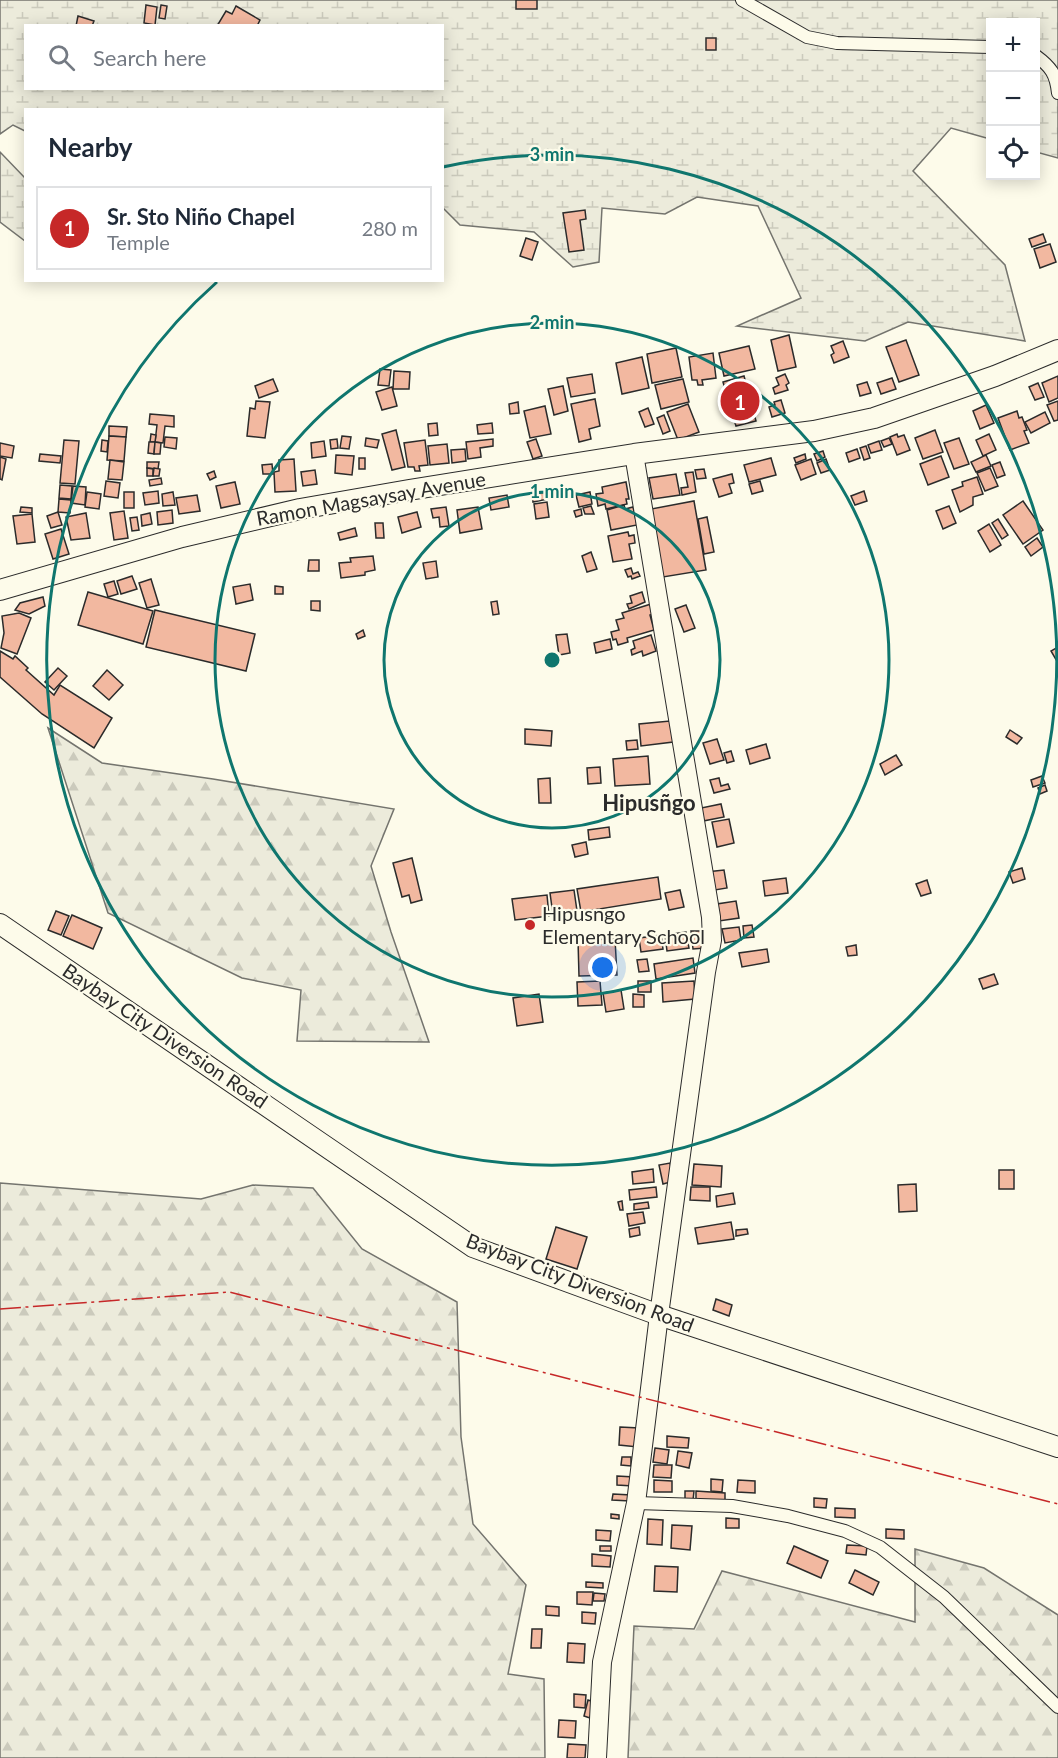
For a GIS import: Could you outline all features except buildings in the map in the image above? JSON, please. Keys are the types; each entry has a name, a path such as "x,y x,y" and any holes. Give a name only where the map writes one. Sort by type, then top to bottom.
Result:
{"main road":[{"name":"Ramon Magsaysay Avenue","path":"0,590 182,537 300,509 634,454 814,431 874,418 995,376 1058,350"},
{"name":"Baybay City Diversion Road","path":"0,924 473,1247 659,1315 1058,1447"}],"street":[{"path":"742,0 807,37 819,41 986,47"},
{"path":"1040,59 1056,76 1058,93"},
{"path":"597,1758 602,1662 636,1503 659,1315 712,940 711,917 634,454"},
{"path":"636,1503 732,1506 788,1516 845,1531 880,1547 944,1597 1058,1707"}],"green space":[{"path":"0,0 1058,0 1058,158 1040,153 1040,18 986,18 986,138 951,128 913,171 1005,265 1025,341 908,322 865,341 737,326 801,298 758,206 697,197 665,214 602,208 599,262 573,267 534,232 460,225 444,209 444,108 24,108 24,130 13,125 0,134"},
{"path":"0,152 24,177 24,240 0,222"},
{"path":"48,728 102,763 394,809 371,866 429,1042 297,1041 301,990 242,978 108,913"},
{"path":"0,1183 201,1199 253,1185 313,1188 362,1249 457,1302 461,1437 473,1524 526,1585 508,1674 544,1679 545,1758 0,1758"},
{"path":"915,1549 984,1568 1058,1615 1058,1758 628,1758 634,1626 694,1629 722,1571 915,1622"}],"power":[{"path":"0,1309 229,1292 1058,1504"}],"place":[{"name":"Sr. Sto Niño Chapel","path":"740,401"},
{"name":"Hipusngo Elementary School","path":"530,925"}],"district":[{"name":"Hipusñgo","path":"649,803"}]}
